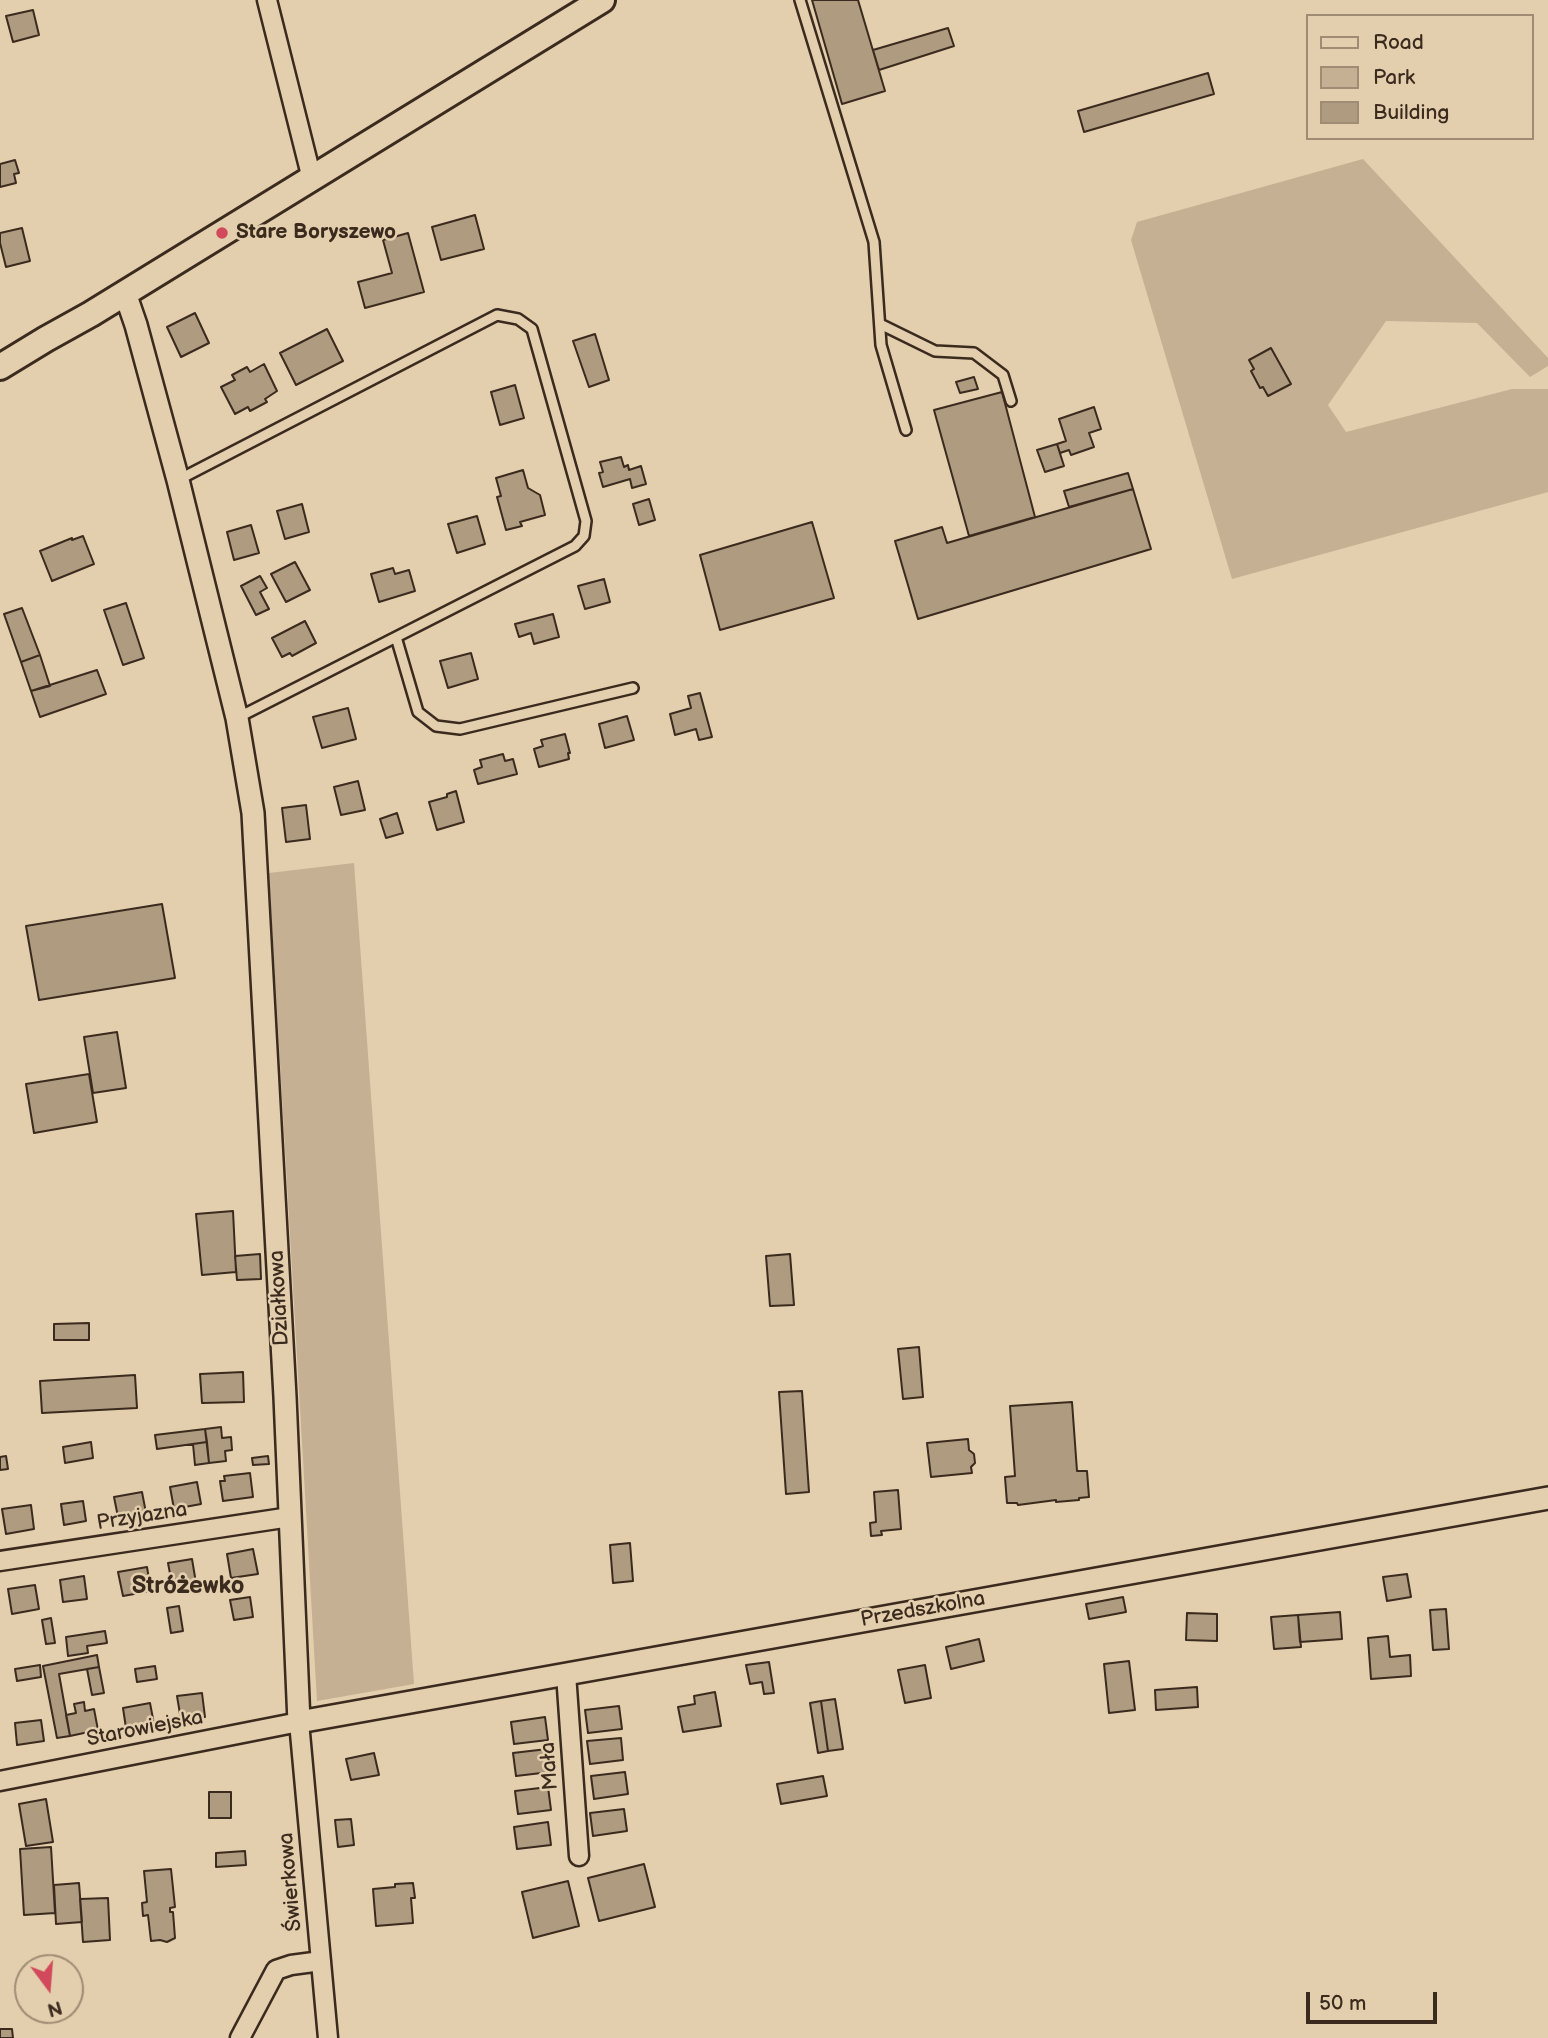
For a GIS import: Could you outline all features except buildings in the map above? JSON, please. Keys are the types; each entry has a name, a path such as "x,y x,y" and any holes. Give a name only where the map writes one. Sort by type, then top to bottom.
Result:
{"main road":[{"path":"0,368 602,0"}],"street":[{"path":"267,0 312,178"},
{"name":"Działkowa","path":"125,293 178,481 237,718 253,813 299,1722"},
{"name":"Przedszkolna","path":"299,1722 1548,1498"},
{"name":"Przyjazna","path":"0,1561 290,1517"},
{"name":"Mała","path":"566,1674 579,1856"},
{"name":"Starowiejska","path":"0,1782 299,1722"},
{"name":"Świerkowa","path":"299,1722 328,2038"},
{"path":"240,2038 276,1970 321,1961"}],"lane":[{"path":"800,0 874,242 881,345 906,430"},
{"path":"178,481 497,314 519,319 532,330 586,521 584,536 575,547 237,718"},
{"path":"880,324 935,351 974,353 1003,375 1011,401"},
{"path":"396,637 418,712 436,726 460,729 633,688"}],"green space":[{"path":"1363,159 1548,358 1548,366 1530,377 1477,323 1386,321 1328,405 1346,432 1512,389 1548,389 1548,492 1232,579 1131,240 1137,222"},
{"path":"354,863 414,1684 317,1701 269,873"}],"place":[{"name":"Stare Boryszewo","path":"222,233"}],"district":[{"name":"Stróżewko","path":"188,1587"}]}
